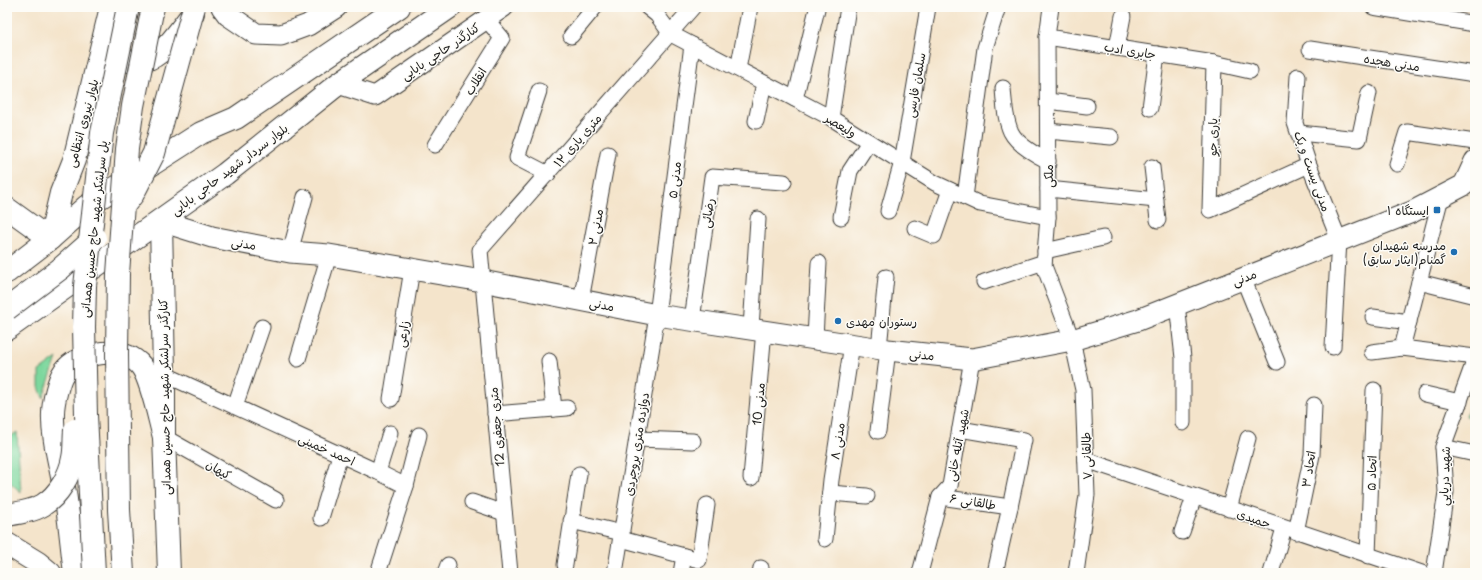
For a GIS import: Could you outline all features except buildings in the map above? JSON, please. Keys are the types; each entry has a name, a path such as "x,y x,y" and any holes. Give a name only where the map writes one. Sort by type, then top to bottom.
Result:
{"main road":[{"name":"بلوار نیروی انتظامی","path":"50,239 61,193 74,160 110,7"},
{"name":"پل سرلشکر شهید حاج حسین همدانی","path":"94,573 85,370 85,286 102,133 128,7"},
{"path":"123,573 119,510 117,362 118,274 127,149 133,106 153,7"},
{"path":"7,309 60,269 103,231 133,194 154,153 194,7"},
{"path":"102,42 115,56 135,62 143,61 164,49 198,7"},
{"path":"222,7 228,15 256,34 281,35 308,25 336,7"},
{"path":"7,272 50,239 87,206 202,133 236,118 399,7"},
{"name":"بلوار سردار شهید حاجی بابایی","path":"7,330 225,174 338,84 450,7"},
{"name":"مدنی","path":"161,221 212,238 290,252 329,255 412,269 692,320 884,349 972,359 1072,340 1138,320 1412,212 1464,185 1475,161"},
{"path":"7,208 50,239"},
{"name":"کنارگذر سرلشکر شهید حاج حسین همدانی","path":"161,221 164,437 169,573"},
{"path":"75,573 64,484 55,439 53,413 58,388 64,372 75,362 91,355 107,352 122,353 130,357 142,367 150,386 164,437"},
{"path":"7,515 25,512 43,505 56,493 69,474 74,457 76,406 85,370"},
{"path":"7,544 38,563 50,573"}],"street":[{"name":"کنارگذر حاجی بابایی","path":"338,84 375,96 504,7"},
{"path":"571,36 595,7"},
{"name":"ولیعصر","path":"647,7 657,15 671,34 831,118 935,183 980,204 1048,218"},
{"name":"۱۲ متری یاری","path":"482,281 480,250 671,34 693,7"},
{"path":"738,69 750,7"},
{"path":"831,118 848,7"},
{"name":"سلمان فارسی","path":"888,211 902,162 928,7"},
{"path":"965,197 985,48 998,7"},
{"name":"ملکی","path":"1052,7 1047,37 1048,218 1044,266 1072,340"},
{"path":"1373,7 1475,24"},
{"path":"795,99 816,9"},
{"path":"1116,48 1123,16"},
{"name":"انقلاب","path":"435,145 502,38 486,19"},
{"name":"جابری ادب","path":"1047,37 1214,63 1250,71"},
{"name":"مدنی ۵","path":"657,314 692,45"},
{"name":"مدنی هجده","path":"1310,50 1475,74"},
{"path":"1150,108 1157,54"},
{"name":"یاری جو","path":"1214,63 1210,210 1309,165"},
{"name":"مدنی بیست و یک","path":"1298,76 1295,123 1309,165 1339,240"},
{"path":"756,121 764,83"},
{"path":"1003,88 1004,106 1011,132 1028,150 1048,161"},
{"path":"539,91 517,158 548,174"},
{"path":"1299,133 1359,139 1369,93"},
{"path":"1048,102 1087,106"},
{"path":"1048,131 1111,137"},
{"path":"1398,164 1407,132 1475,142"},
{"path":"840,217 850,170 869,142"},
{"name":"مدنی ۲","path":"581,300 608,154"},
{"path":"1152,167 1158,220"},
{"name":"رضائی","path":"692,320 712,177 784,182"},
{"path":"1048,189 1156,200"},
{"path":"915,228 934,236 950,190"},
{"path":"290,252 305,197"},
{"path":"1402,348 1441,197"},
{"name":"مدنی 10","path":"751,478 757,329 758,219"},
{"path":"984,282 1045,256 1103,238"},
{"path":"1333,347 1339,240"},
{"path":"298,359 329,255"},
{"path":"815,338 819,263"},
{"name":"زارعی","path":"391,399 412,269"},
{"path":"878,431 884,349 886,277"},
{"path":"1243,278 1278,362"},
{"name":"12 متری جعفری","path":"482,281 510,573"},
{"path":"1419,282 1475,296"},
{"path":"1177,304 1183,358 1183,423"},
{"name":"دوازده متری بروجردی","path":"615,573 657,314"},
{"path":"1373,317 1409,322"},
{"path":"235,406 262,327"},
{"name":"طالقانی ۷","path":"1072,340 1083,390 1087,495 1076,573"},
{"name":"مدنی ۸","path":"825,539 830,493 852,344"},
{"path":"1372,352 1402,348 1475,358"},
{"name":"شهيد دريايي","path":"1434,573 1446,492 1443,446 1475,358"},
{"name":"شهید آتله خانی","path":"920,573 940,496 950,486 972,359"},
{"path":"494,414 560,409 548,360"},
{"name":"احمد خمینی","path":"164,374 406,486"},
{"name":"اتحاد ۵","path":"1368,556 1374,390"},
{"path":"1425,394 1460,402"},
{"name":"اتحاد ۳","path":"1271,573 1290,530 1312,455 1314,405"},
{"path":"960,430 1024,440 1011,501"},
{"path":"378,472 390,433"},
{"path":"378,573 406,486 419,435"},
{"name":"کیهان","path":"164,437 276,500"},
{"path":"1229,509 1248,438"},
{"path":"637,439 693,441"},
{"path":"1443,446 1475,454"},
{"path":"321,518 340,455"},
{"name":"حمیدی","path":"1086,460 1368,556 1385,567 1422,573"},
{"path":"565,565 579,474"},
{"path":"830,493 867,496"},
{"name":"طالقانی ۶","path":"940,496 1011,501 996,573"},
{"path":"1182,532 1194,498"},
{"path":"472,502 504,513"},
{"path":"571,521 699,560 707,505"},
{"path":"681,573 684,556"}],"green space":[{"path":"57,358 43,398 39,387 39,371"},
{"path":"1475,388 1475,419 1466,416"},
{"path":"17,432 21,492 7,480 7,439"}],"place":[{"name":"ایستگاه ۱","path":"1437,210"},
{"name":"مدرسه شهیدان گمنام(ایثار سابق)","path":"1454,252"},
{"name":"رستوران مهدی","path":"838,321"}]}
